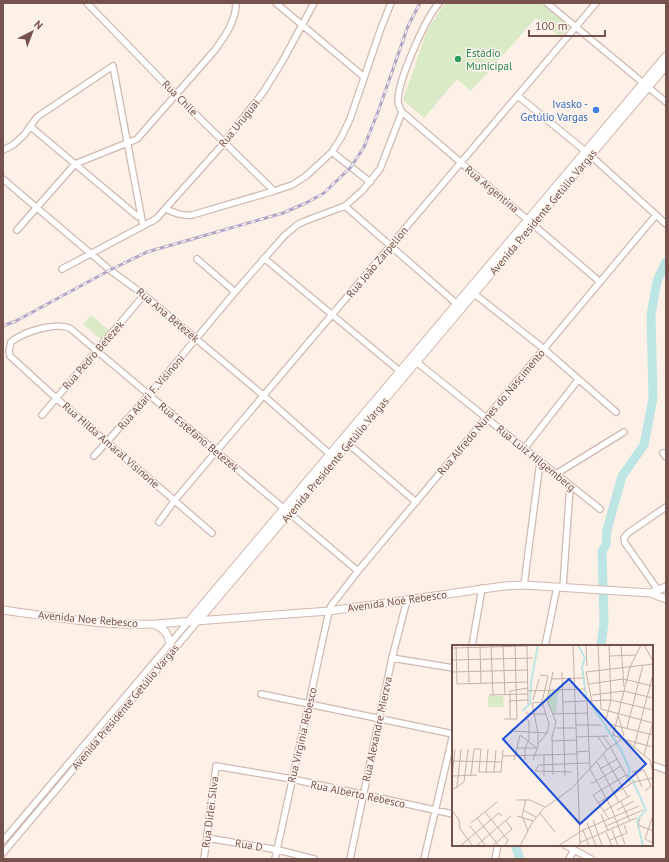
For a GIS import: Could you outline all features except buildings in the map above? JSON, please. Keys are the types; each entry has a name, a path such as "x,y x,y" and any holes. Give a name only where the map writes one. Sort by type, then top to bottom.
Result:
{"main road":[{"name":"Avenida Presidente Getúlio Vargas","path":"198,621 332,456 645,86 666,56"},
{"name":"Avenida Presidente Getúlio Vargas","path":"645,86 666,66"},
{"name":"Avenida Presidente Getúlio Vargas","path":"414,360 457,304 472,291"},
{"name":"Avenida Presidente Getúlio Vargas","path":"189,621 287,511"},
{"name":"Avenida Noé Rebesco","path":"198,621 329,611 482,588 524,585 650,594"},
{"path":"650,594 666,587"},
{"path":"650,594 666,599"},
{"name":"Avenida Noe Rebesco","path":"3,610 111,624 155,624 198,621"},
{"path":"155,624 164,630 169,637 170,644"}],"street":[{"name":"Rua Chile","path":"87,3 176,95 274,191"},
{"path":"17,230 75,164 137,139 215,50 226,34 236,11 236,3"},
{"path":"276,3 364,77"},
{"name":"Rua Uruguai","path":"62,269 156,219 166,209 224,143 269,85 314,3"},
{"path":"166,209 184,216 192,215 292,185 306,176 332,152 342,136 350,119 381,28 392,3"},
{"path":"439,3 428,18 410,58 399,90 398,106 402,112 380,169 354,199 345,206 457,304"},
{"path":"547,3 666,102"},
{"name":"Rua João Zarpellon","path":"160,522 175,500 596,3"},
{"path":"3,150 19,140 31,127 37,117 112,66 143,226"},
{"path":"518,96 588,153 666,224"},
{"name":"Rua Argentina","path":"402,112 531,221 600,282"},
{"path":"31,127 137,216 141,217"},
{"path":"332,152 370,182"},
{"name":"Rua Ana Betezek","path":"3,179 91,254 264,396 332,456"},
{"name":"Rua Adari F. Visinoni","path":"94,456 149,395 284,236 297,225 305,221 345,206"},
{"name":"Rua Alfredo Nunes do Nascimento","path":"329,611 334,601 358,571 656,215"},
{"path":"264,258 403,373"},
{"path":"197,259 235,292"},
{"path":"472,291 544,349 616,412"},
{"name":"Rua Pedro Betezek","path":"42,415 144,296"},
{"name":"Rua Estefano Betezek","path":"10,356 9,351 11,342 20,336 52,326 61,325 71,329 358,571"},
{"name":"Rua Hilda Amaral Visinone","path":"10,356 56,398 212,533"},
{"name":"Rua Luiz Hilgemberg","path":"414,360 600,509"},
{"path":"524,449 578,380"},
{"path":"556,474 624,432"},
{"path":"345,441 416,502"},
{"path":"524,585 540,462"},
{"path":"545,645 560,587 570,486"},
{"path":"658,590 625,543 624,538 628,533 666,507"},
{"path":"472,645 482,588"},
{"name":"Rua Alexandre Mierzva","path":"350,859 392,658 407,600"},
{"name":"Rua Virginia Rebesco","path":"275,859 329,611"},
{"name":"Avenida Presidente Getúlio Vargas","path":"3,841 189,621"},
{"name":"Avenida Presidente Getúlio Vargas","path":"3,853 198,621"},
{"path":"392,658 452,668"},
{"path":"261,694 379,720 452,734"},
{"path":"120,702 126,707"},
{"path":"424,859 452,738"},
{"path":"653,765 666,770"},
{"name":"Rua Alberto Rebesco","path":"216,766 292,779 452,814"},
{"name":"Rua Dirlei Silva","path":"204,859 216,766"},
{"name":"Rua D","path":"207,838 278,850 314,859"},
{"path":"495,859 498,846"},
{"path":"567,846 591,859"},
{"path":"569,859 574,850"}],"green space":[{"name":"Estádio Municipal","path":"445,3 543,3 570,25 560,37 536,18 471,91 457,79 424,118 403,100 427,30"},
{"path":"91,315 110,331 102,340 83,324"}],"waterway":[{"path":"601,645 604,622 602,551 606,545 607,530 622,476 644,445 653,398 651,315 657,281 666,262"},
{"path":"515,846 520,859"}],"railway":[{"path":"3,326 16,321 110,270 147,252 283,213 324,193 351,167 364,147 408,26 420,3"}],"place":[{"name":"Estádio Municipal","path":"458,59"},
{"name":"Ivasko - Getúlio Vargas","path":"596,110"}]}
